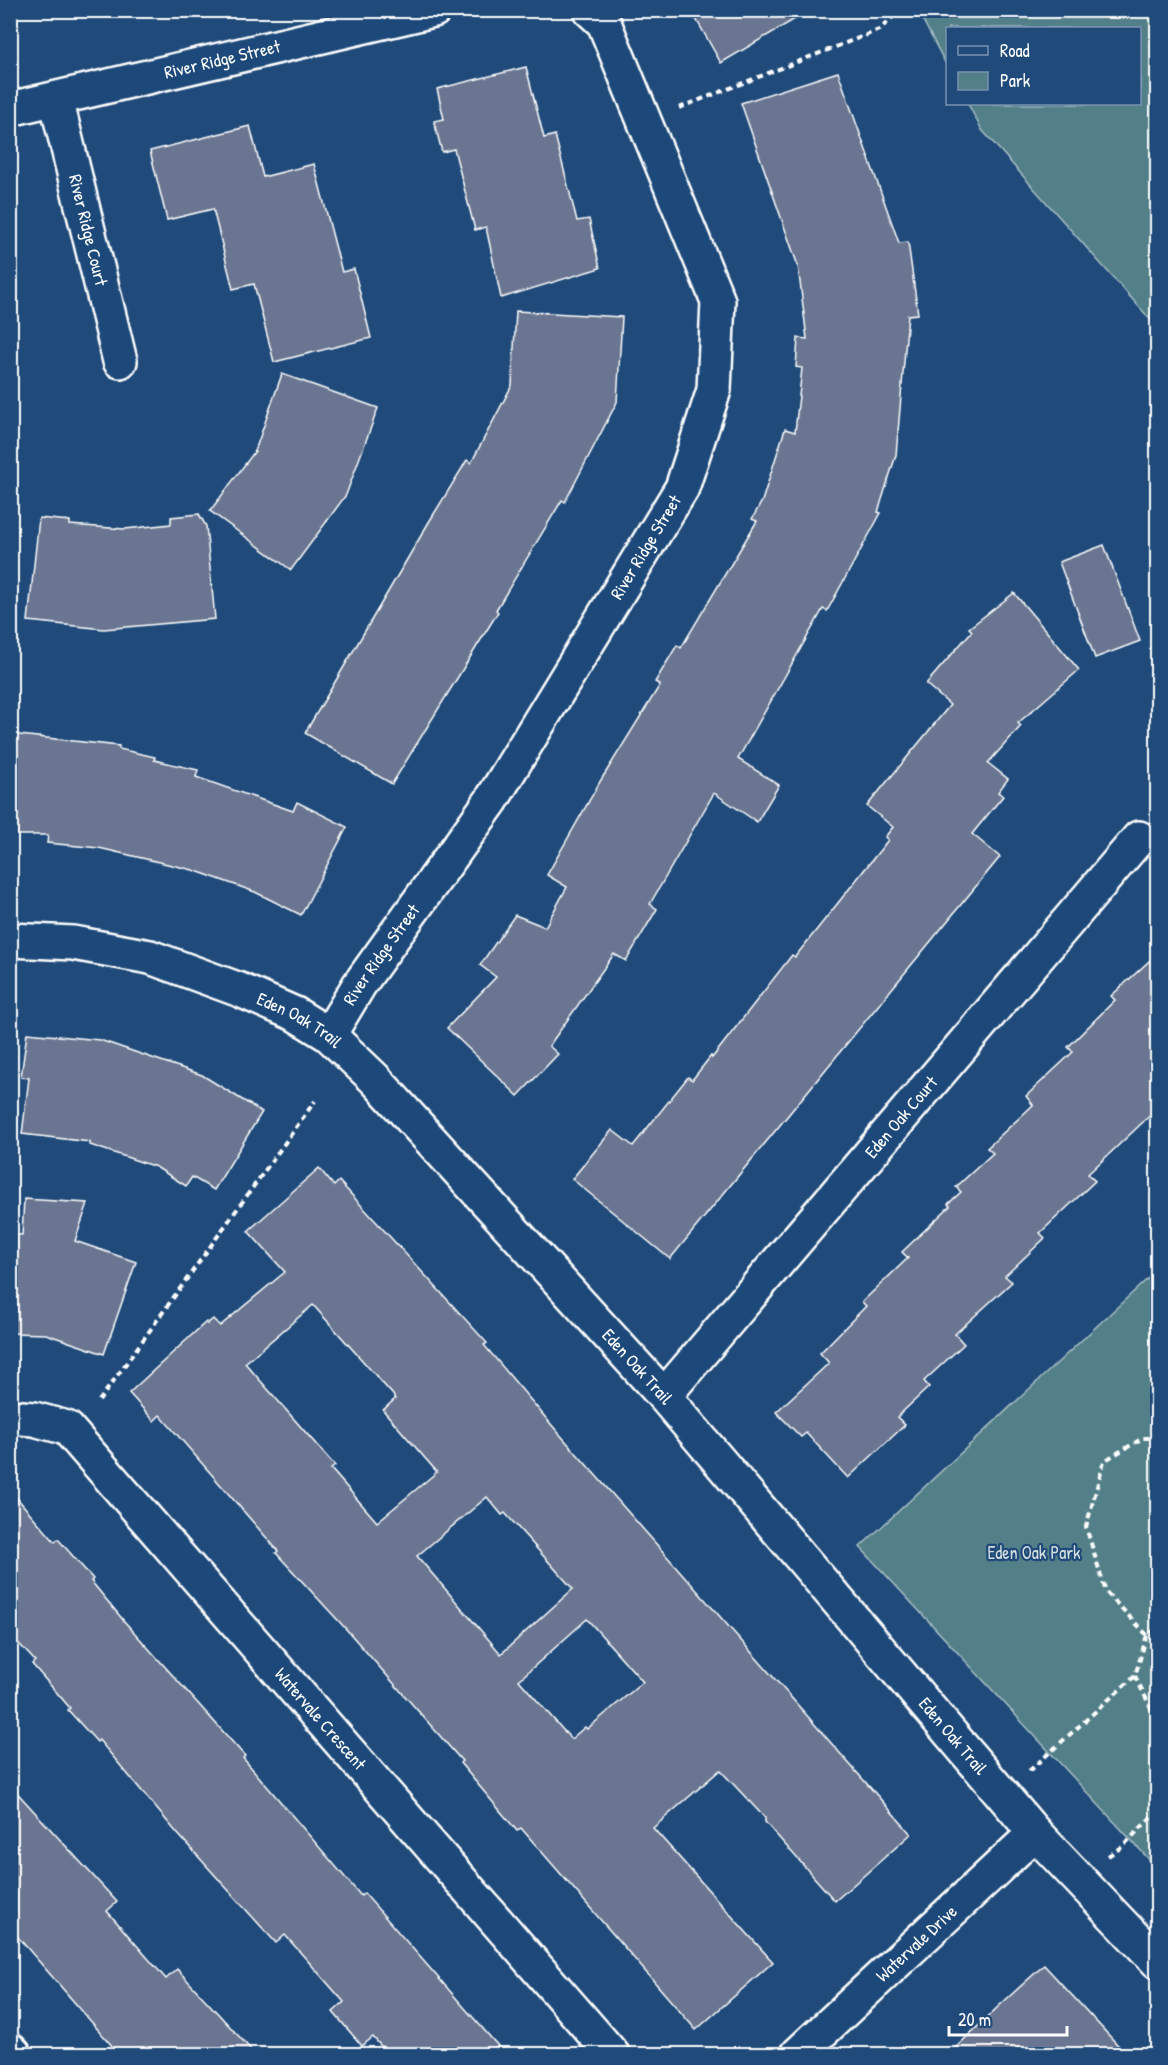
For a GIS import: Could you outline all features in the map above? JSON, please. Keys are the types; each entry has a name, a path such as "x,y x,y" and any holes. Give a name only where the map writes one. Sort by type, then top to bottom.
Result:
{"street":[{"name":"River Ridge Street","path":"10,109 434,10"},
{"name":"River Ridge Street","path":"329,1035 359,985 491,801 682,488 714,390 718,302 604,23 590,10"},
{"name":"River Ridge Court","path":"56,99 120,361"},
{"name":"Eden Oak Court","path":"664,1396 1139,838"},
{"name":"Eden Oak Trail","path":"10,940 72,943 150,957 240,990 295,1014 329,1035 375,1078 664,1396 1035,1833 1158,1962"},
{"name":"Watervale Crescent","path":"10,1417 34,1419 67,1428 612,2055"},
{"name":"Watervale Drive","path":"798,2055 1035,1833"},
{"path":"10,2050 14,2055"}],"path":[{"path":"645,122 879,30 900,10"},
{"path":"99,1401 315,1101"},
{"path":"1147,1635 1106,1592 1086,1527 1104,1461 1143,1438 1158,1438"},
{"path":"1026,1773 1136,1676 1147,1635 1158,1628"},
{"path":"1136,1676 1158,1722"},
{"path":"1105,1858 1122,1846 1158,1810"}],"green space":[{"path":"918,11 1157,11 1157,327 982,130 969,105 1141,105 1141,27 946,27 946,64"},
{"name":"Eden Oak Park","path":"1157,1270 1157,1868 860,1547"}],"building":[{"path":"691,10 810,10 721,63"},
{"path":"526,67 544,138 555,135 577,221 589,219 600,268 501,298 486,227 475,230 454,149 442,152 434,121 444,119 437,89"},
{"path":"838,72 899,243 908,242 918,314 908,315 896,455 878,512 881,513 827,611 823,609 738,759 779,785 757,822 714,793 650,904 657,909 626,961 614,954 549,1046 558,1054 518,1096 447,1028 496,977 480,965 515,915 545,927 567,887 547,875 601,780 660,685 655,682 677,645 681,648 757,521 752,519 762,501 785,429 795,432 802,368 796,367 798,338 807,339 798,266 741,103"},
{"path":"250,126 263,177 314,164 342,272 354,269 371,338 274,362 254,284 233,289 213,209 167,220 150,151"},
{"path":"516,311 622,317 617,402 565,502 562,500 496,610 498,612 392,784 305,733 467,460 471,463 512,385"},
{"path":"282,374 378,408 346,495 291,570 210,511 255,451"},
{"path":"199,514 206,526 215,619 104,629 28,621 39,518 70,521 70,525 125,529 171,524 171,517"},
{"path":"1104,545 1140,641 1095,658 1059,562"},
{"path":"1014,593 1079,670 1018,723 1021,726 988,763 1008,779 998,792 1003,796 972,834 1000,857 670,1259 572,1179 612,1130 633,1146 688,1077 692,1080 711,1056 712,1058 792,955 795,957 888,840 885,837 893,827 867,806 950,705 926,684 972,631 969,628"},
{"path":"10,734 119,746 119,749 155,757 154,760 198,770 196,777 293,811 297,802 347,827 301,915 255,892 193,870 99,848 47,843 48,835 10,835"},
{"path":"1158,953 1158,1108 1088,1174 1095,1181 1040,1233 1045,1238 1005,1276 1012,1282 955,1334 964,1344 924,1381 929,1387 897,1417 905,1425 848,1478 806,1433 801,1437 776,1412 829,1363 820,1353 866,1306 862,1302 908,1258 902,1252 950,1206 948,1204 961,1192 956,1187 993,1153 987,1148 1033,1105 1026,1096 1073,1052 1068,1047 1115,1000 1111,996"},
{"path":"27,1033 100,1040 202,1075 262,1112 214,1190 192,1177 186,1186 156,1167 90,1145 90,1142 22,1134 29,1078 21,1077"},
{"path":"319,1168 334,1186 339,1181 487,1343 484,1345 556,1430 911,1834 835,1901 765,1822 765,1818 720,1770 653,1828 773,1962 696,2030 521,1828 517,1831 460,1763 462,1761 276,1553 278,1551 160,1415 154,1421 129,1393 206,1322 207,1324 213,1319 220,1326 285,1272 248,1231","holes":["313,1305 393,1395 395,1399 383,1410 437,1472 377,1522 331,1469 335,1466 245,1363","487,1497 502,1515 505,1513 573,1589 501,1654 417,1556","587,1619 643,1682 587,1729 585,1727 571,1739 519,1680"]},
{"path":"24,1199 88,1203 75,1241 136,1262 104,1354 46,1334 10,1333 10,1234 22,1235"},
{"path":"10,1490 55,1542 58,1539 93,1579 91,1581 124,1621 245,1756 243,1758 361,1896 364,1893 506,2055 389,2055 373,2037 362,2046 333,2012 344,2002 285,1935 276,1943 177,1833 99,1740 97,1742 68,1710 70,1708 32,1664 35,1661 10,1634"},
{"path":"10,1785 117,1902 107,1911 166,1979 177,1969 256,2055 120,2055 10,1928"},
{"path":"1044,1965 1127,2055 948,2055 1000,2005"}]}
